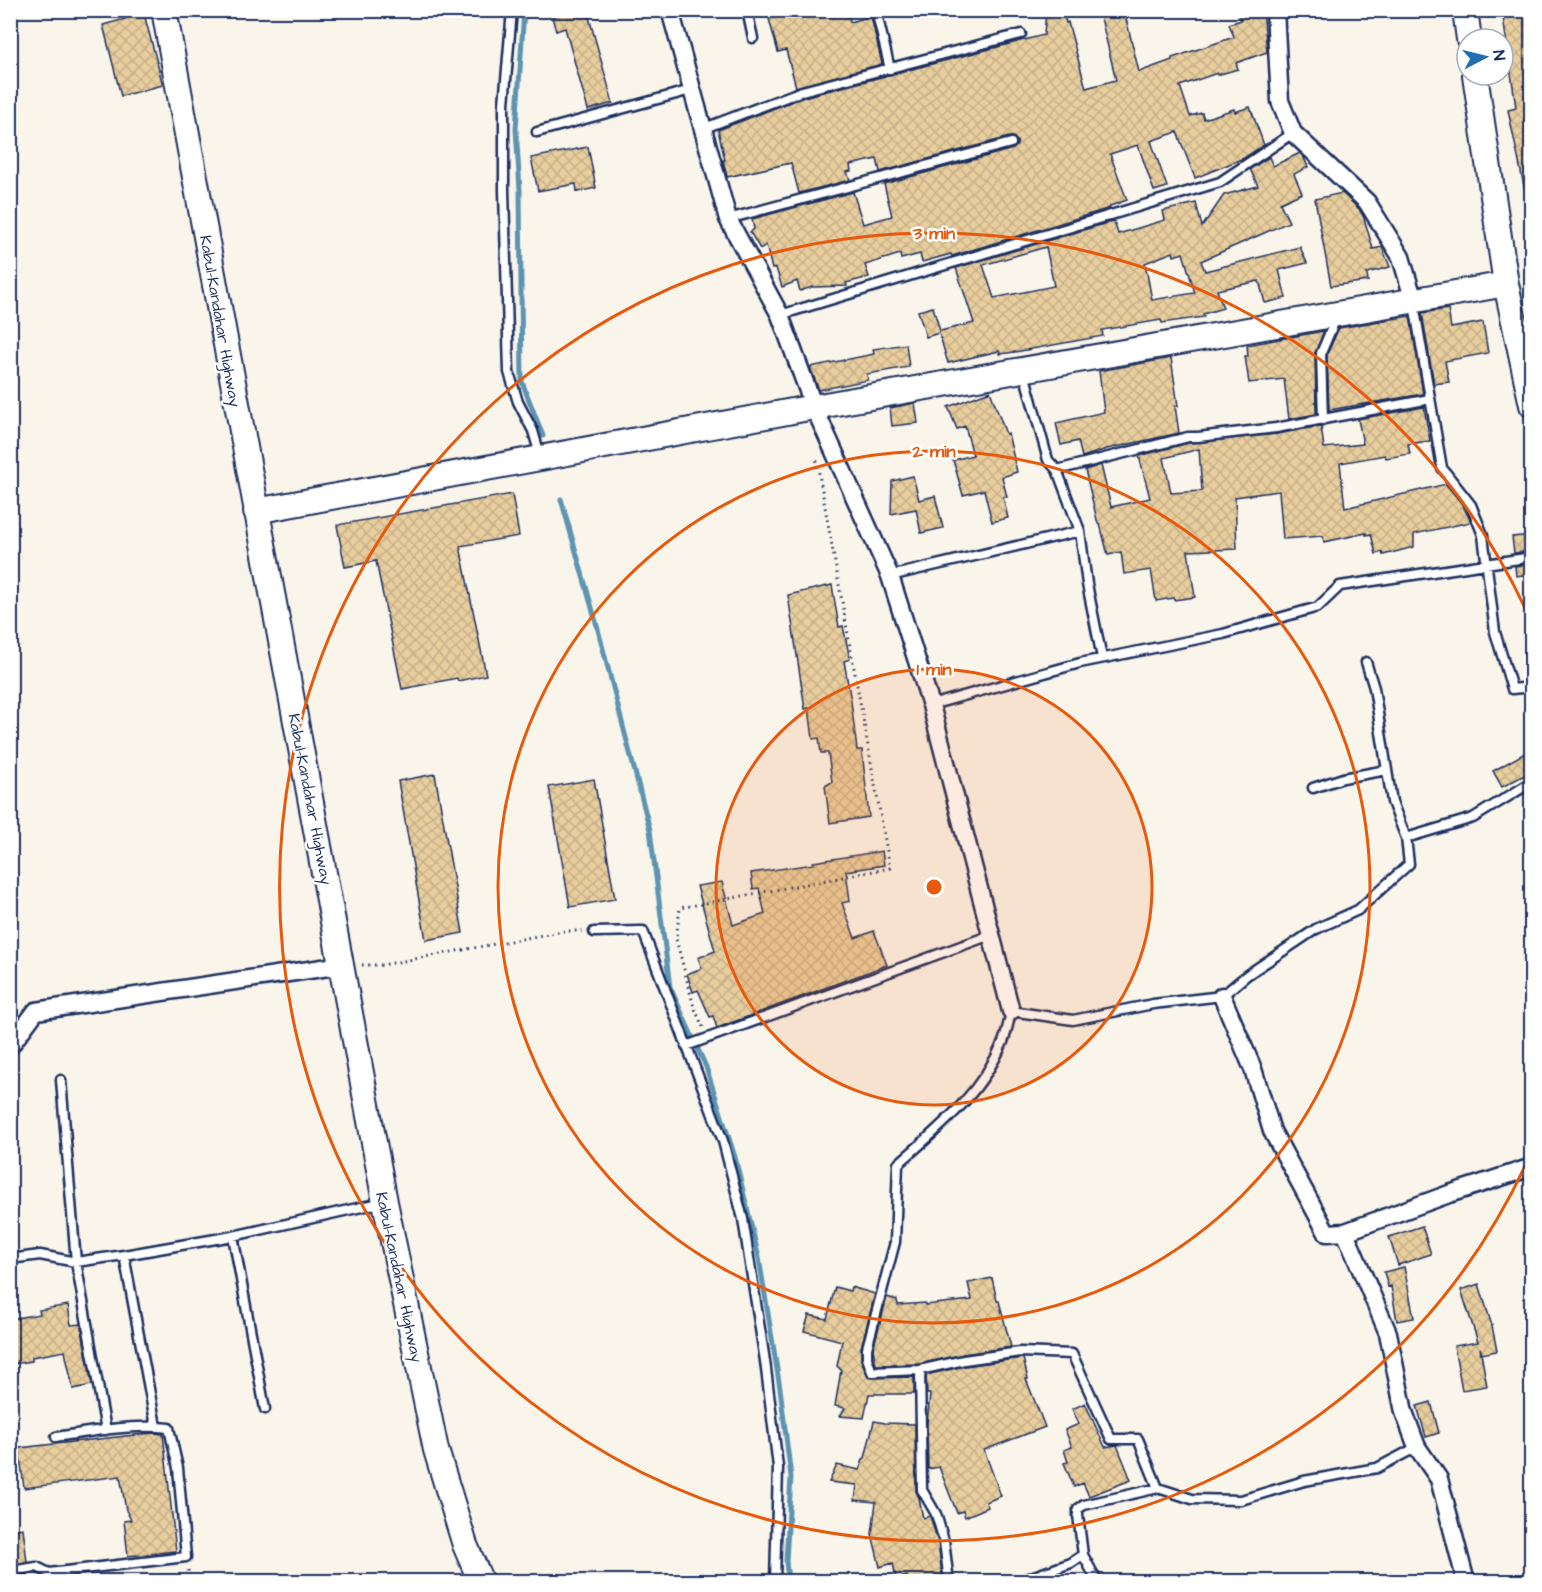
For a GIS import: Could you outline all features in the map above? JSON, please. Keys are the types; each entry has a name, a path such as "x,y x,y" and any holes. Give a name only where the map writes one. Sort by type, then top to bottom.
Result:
{"street":[{"name":"Kabul–Kandahar Highway","path":"164,10 385,1202 436,1450 465,1545 481,1581"},
{"path":"670,10 729,219 780,315 814,407 890,576 931,705 1011,1011"},
{"path":"1275,10 1280,101 1293,133 1367,202 1401,257 1414,301"},
{"path":"1465,10 1467,27"},
{"path":"1476,87 1506,284 1532,405"},
{"path":"256,511 814,407 1506,284"},
{"path":"10,1046 36,1011 342,965"},
{"path":"1222,996 1253,1069 1272,1131 1327,1233 1346,1232 1449,1194 1532,1167"},
{"path":"1346,1232 1388,1333 1404,1412 1418,1447 1439,1479 1466,1581"}],"lane":[{"path":"512,10 504,104 509,372 518,402 533,431 541,458"},
{"path":"747,10 753,38"},
{"path":"888,10 877,12 890,69"},
{"path":"702,129 802,91 1021,34"},
{"path":"537,132 691,90"},
{"path":"780,315 1220,182 1293,133"},
{"path":"729,219 1011,143"},
{"path":"1414,301 1442,468 1471,505 1483,536 1495,632 1512,689 1532,687"},
{"path":"1323,420 1321,353 1337,314"},
{"path":"1023,370 1048,460 1057,470 1080,531 1087,584 1102,658"},
{"path":"1057,470 1188,436 1198,437 1323,420 1430,399"},
{"path":"890,576 1080,531"},
{"path":"931,705 1102,658 1223,634 1318,607 1340,586 1532,557"},
{"path":"1158,1488 1138,1439 1111,1439 1072,1354 1020,1352 964,1360 920,1370 872,1372 867,1358 867,1348 895,1242 898,1164 950,1118 986,1076 1004,1041 1011,1011 1073,1020 1153,1004 1222,996 1247,975 1316,929 1358,910 1409,864 1406,838 1392,802 1374,688 1366,662"},
{"path":"1313,788 1342,778 1387,770"},
{"path":"1406,838 1473,818 1532,782"},
{"path":"594,932 643,931 723,1141 743,1219 765,1361 778,1467 775,1581"},
{"path":"686,1046 991,935"},
{"path":"61,1080 76,1262 106,1430"},
{"path":"10,1259 40,1255 76,1262 124,1256 233,1236 385,1202"},
{"path":"233,1236 265,1408"},
{"path":"124,1256 156,1426"},
{"path":"920,1370 922,1490 936,1514 944,1541 949,1581"},
{"path":"10,1571 37,1567 49,1573 186,1557 178,1468 169,1428 156,1426 56,1437"},
{"path":"1099,1581 1083,1556 1078,1509 1084,1505 1158,1488 1192,1499 1242,1500 1304,1481 1377,1468 1418,1447"},
{"path":"976,1581 1023,1580 1071,1563 1083,1556"}],"path":[{"path":"705,1040 676,939 681,908 890,868 815,448"},
{"path":"342,965 382,965 564,931 594,932"}],"building":[{"path":"123,10 143,10 163,85 121,96 103,25 125,19"},
{"path":"571,10 587,10 613,103 588,110 565,28 556,31 552,17"},
{"path":"776,10 848,10 850,22 871,16 882,64 796,87 786,50 778,52 769,19 778,16"},
{"path":"1046,10 1063,10 1086,88 1116,80 1100,14 1103,13 1102,10 1124,10 1139,72 1234,37 1229,24 1241,20 1237,10 1263,10 1267,52 1236,63 1238,69 1217,75 1217,73 1180,86 1190,116 1202,113 1204,119 1234,109 1235,112 1250,107 1264,145 1244,158 1195,178 1177,132 1151,141 1167,187 1154,191 1138,145 1110,154 1127,200 1110,206 1110,208 952,256 951,254 922,262 920,254 901,259 900,254 865,265 869,277 846,283 847,286 812,287 800,291 797,281 782,287 776,268 772,269 766,245 760,249 750,232 754,229 752,219 853,192 863,224 892,216 884,184 1013,149 1017,141 1009,137 880,172 877,159 850,165 851,171 847,172 850,180 799,193 791,163 727,177 718,130 804,97 1044,35"},
{"path":"1502,10 1532,10 1532,190 1525,191 1508,110 1516,108 1513,87 1515,87 1515,27 1504,27"},
{"path":"588,147 596,188 577,192 576,184 538,191 531,158"},
{"path":"1300,153 1308,167 1294,174 1302,193 1280,203 1289,222 1201,261 1205,271 1300,247 1307,263 1279,270 1286,298 1265,303 1259,281 1217,290 1223,308 1203,314 1204,317 1162,323 1161,320 1102,330 1103,336 1015,352 1000,354 999,351 948,363 939,333 926,337 918,311 933,307 940,331 974,323 956,268 1114,221 1118,234 1165,220 1163,211 1196,203 1202,227 1224,195 1258,186 1250,169 1269,157 1273,166","holes":["1046,247 1054,286 994,298 983,265","1173,252 1174,256 1183,253 1195,293 1152,300 1145,263"]},
{"path":"1342,193 1359,209 1373,249 1382,247 1390,267 1367,273 1368,281 1331,286 1315,199"},
{"path":"1448,309 1451,328 1483,322 1488,353 1445,361 1449,382 1434,384 1422,313"},
{"path":"1410,316 1423,394 1329,410 1327,354 1339,328"},
{"path":"1324,331 1315,353 1316,414 1289,419 1284,379 1249,383 1245,356 1248,356 1247,345"},
{"path":"906,344 909,367 867,374 868,380 819,390 810,367 874,354 873,349"},
{"path":"1171,358 1178,406 1175,406 1179,433 1082,457 1078,441 1061,445 1056,423 1104,412 1099,371"},
{"path":"990,391 1006,434 1008,433 1017,472 1002,477 1007,497 1003,497 1008,518 992,522 984,490 963,495 953,460 973,455 965,426 957,429 948,407"},
{"path":"915,403 918,423 892,426 890,408"},
{"path":"1424,407 1430,441 1408,444 1410,454 1386,458 1385,455 1340,463 1345,508 1446,484 1462,504 1471,522 1414,534 1414,547 1383,555 1382,552 1376,554 1371,534 1366,535 1366,533 1324,542 1323,536 1283,539 1279,491 1235,497 1237,549 1188,551 1195,597 1174,600 1173,598 1156,601 1151,570 1124,574 1121,552 1108,555 1085,470 1101,465 1111,507 1150,498 1139,456 1189,443 1277,434 1321,426 1324,448 1363,444 1358,419","holes":["1199,449 1202,491 1171,493 1164,458"]},
{"path":"913,476 919,500 935,496 943,528 921,533 916,509 891,514 892,481"},
{"path":"512,494 519,536 460,546 486,675 458,681 457,678 402,689 376,561 345,567 337,525"},
{"path":"1532,535 1532,551 1514,553 1512,537"},
{"path":"1532,564 1532,574 1516,576 1515,566"},
{"path":"832,585 839,627 843,626 850,659 844,661 857,750 862,750 869,817 830,823 825,786 832,782 828,753 821,753 819,738 813,739 809,708 805,709 788,595"},
{"path":"1532,749 1532,771 1502,787 1493,771"},
{"path":"435,774 463,933 426,940 398,781"},
{"path":"594,779 615,899 570,907 549,787"},
{"path":"882,851 884,865 846,871 850,901 842,903 855,938 874,931 887,965 717,1028 698,990 693,992 687,974 702,968 698,958 715,951 697,886 722,882 733,925 765,914 759,888 753,889 751,873"},
{"path":"1422,1226 1431,1254 1398,1265 1389,1237"},
{"path":"1404,1267 1414,1318 1397,1321 1391,1286 1388,1287 1384,1272"},
{"path":"992,1278 1011,1347 963,1354 919,1364 876,1365 873,1349 887,1297 897,1300 898,1305 925,1303 925,1305 972,1300 968,1283"},
{"path":"1479,1284 1497,1351 1482,1354 1480,1348 1487,1386 1462,1390 1454,1346 1478,1342 1461,1290"},
{"path":"835,1287 850,1291 851,1287 875,1294 861,1348 861,1360 868,1377 914,1377 914,1394 869,1394 864,1418 840,1416 845,1408 835,1406 841,1370 837,1366 842,1341 804,1331 809,1315 827,1319"},
{"path":"68,1305 71,1325 81,1324 92,1385 73,1389 65,1351 32,1357 32,1361 13,1364 10,1349 10,1319 40,1314 39,1310"},
{"path":"1023,1358 1028,1379 1026,1379 1045,1427 984,1450 1001,1496 986,1502 988,1507 965,1517 963,1511 957,1513 939,1467 928,1469 927,1424 930,1394 927,1394 926,1375 965,1366"},
{"path":"1431,1402 1439,1433 1426,1437 1417,1406"},
{"path":"1085,1403 1105,1447 1117,1445 1131,1480 1089,1496 1083,1483 1074,1487 1064,1463 1068,1462 1064,1450 1072,1447 1065,1430 1079,1424 1072,1409"},
{"path":"874,1421 915,1424 916,1491 923,1518 930,1516 938,1542 943,1581 908,1581 907,1576 896,1579 893,1563 880,1567 872,1534 876,1502 855,1500 857,1485 829,1482 837,1465 860,1470"},
{"path":"153,1433 163,1434 176,1551 128,1556 124,1521 131,1520 126,1510 120,1476 24,1488 19,1448"},
{"path":"23,1528 27,1562 10,1564 10,1530"}],"waterway":[{"path":"524,10 516,129 520,190 522,382 543,436"},
{"path":"561,499 596,622 650,830 670,987 706,1067 735,1157 759,1258 780,1388 791,1477 786,1561 788,1582"}]}
